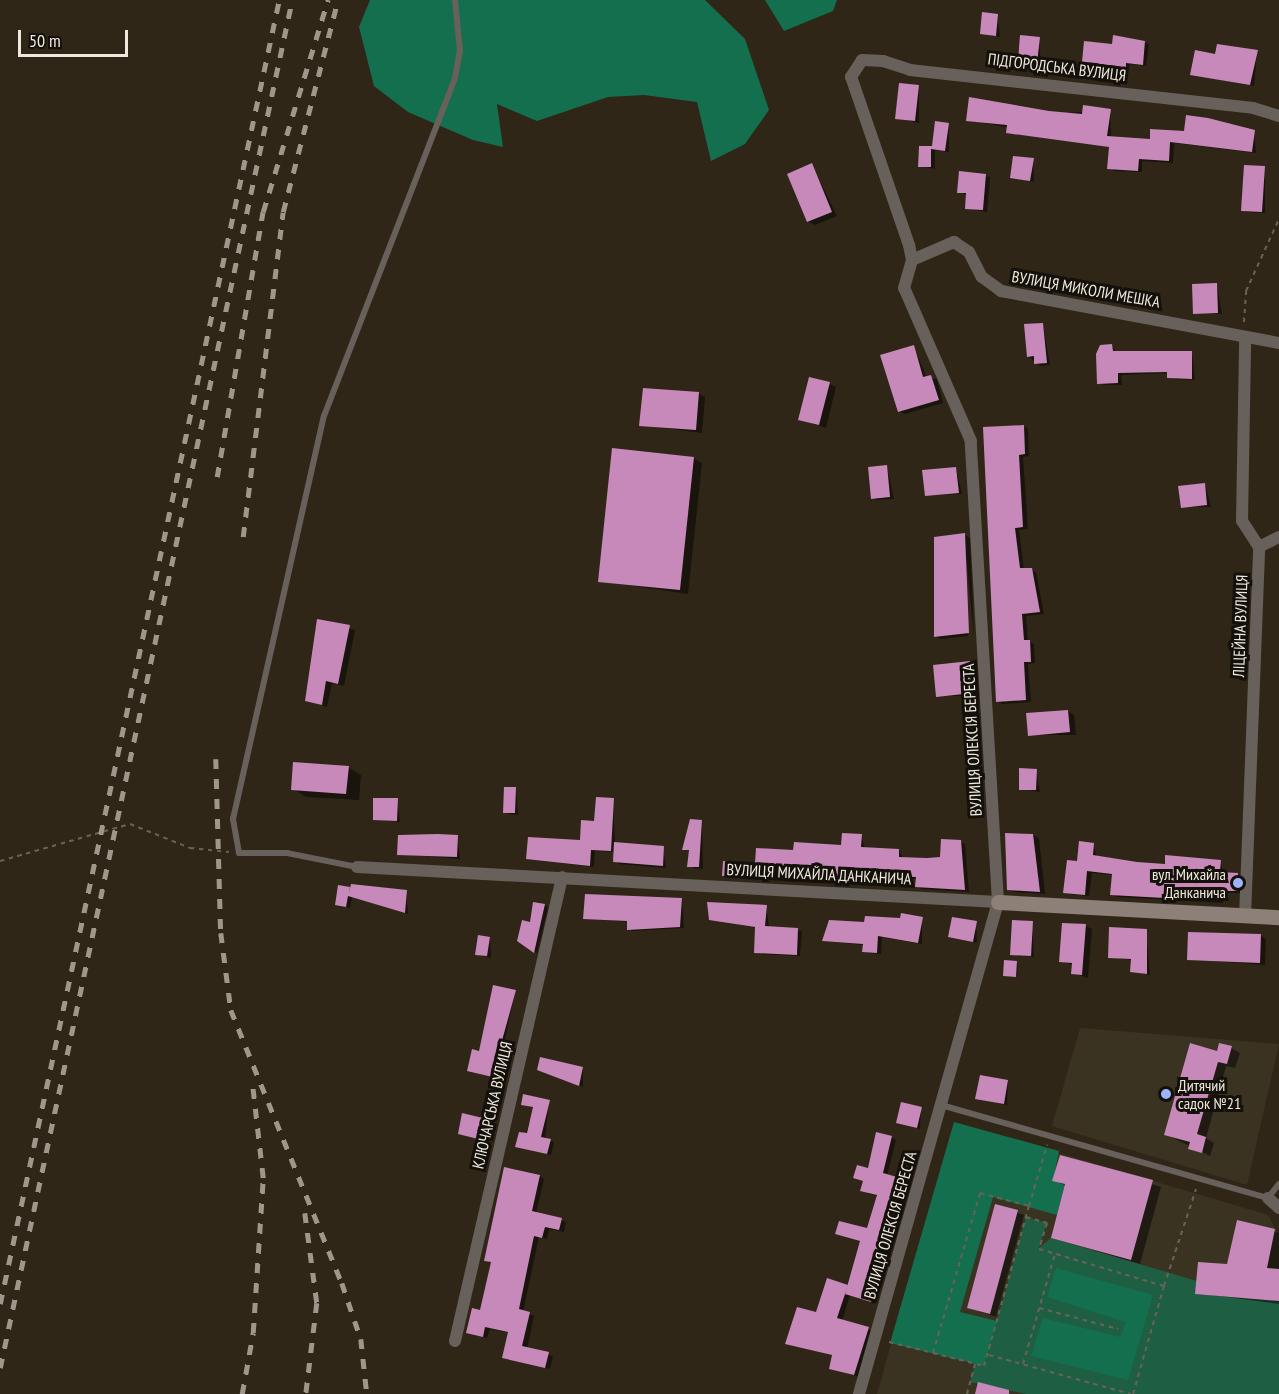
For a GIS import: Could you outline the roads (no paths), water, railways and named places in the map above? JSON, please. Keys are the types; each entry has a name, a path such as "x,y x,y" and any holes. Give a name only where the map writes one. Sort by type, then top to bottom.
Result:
{"street":[{"name":"ПІДГОРОДСЬКА ВУЛИЦЯ","path":"912,260 851,90 851,77 862,60 883,61 910,70 1253,108 1279,116"},
{"name":"ВУЛИЦЯ МИКОЛИ МЕШКА","path":"912,260 954,242 1001,291 1140,313 1245,341 1279,343"},
{"name":"ВУЛИЦЯ ОЛЕКСІЯ БЕРЕСТА","path":"859,1394 998,902 971,441 904,288 912,260"},
{"path":"1245,341 1242,521 1259,547 1279,537"},
{"name":"ЛІЦЕЙНА ВУЛИЦЯ","path":"1245,917 1259,547"},
{"name":"ВУЛИЦЯ МИХАЙЛА ДАНКАНИЧА","path":"357,867 1245,917 1279,916"},
{"name":"КЛЮЧАРСЬКА ВУЛИЦЯ","path":"455,1341 562,877"},
{"path":"1268,1198 1279,1208"}],"lane":[{"path":"357,867 287,853 239,853 233,819 324,416 455,78 460,51 455,0"},
{"path":"941,1105 1268,1198 1279,1184"}],"railway":[{"path":"0,1304 279,0"},
{"path":"0,1368 292,0"},
{"path":"217,477 263,212 328,0"},
{"path":"243,537 283,212 338,0"},
{"path":"216,759 221,933 231,1010 342,1283 361,1339 367,1394"},
{"path":"242,1394 253,1333 263,1178 252,1081"},
{"path":"305,1213 317,1303 306,1394"}],"place":[{"name":"вул. Михайла Данканича","path":"1238,883"},
{"name":"Дитячий садок №21","path":"1166,1094"}]}
